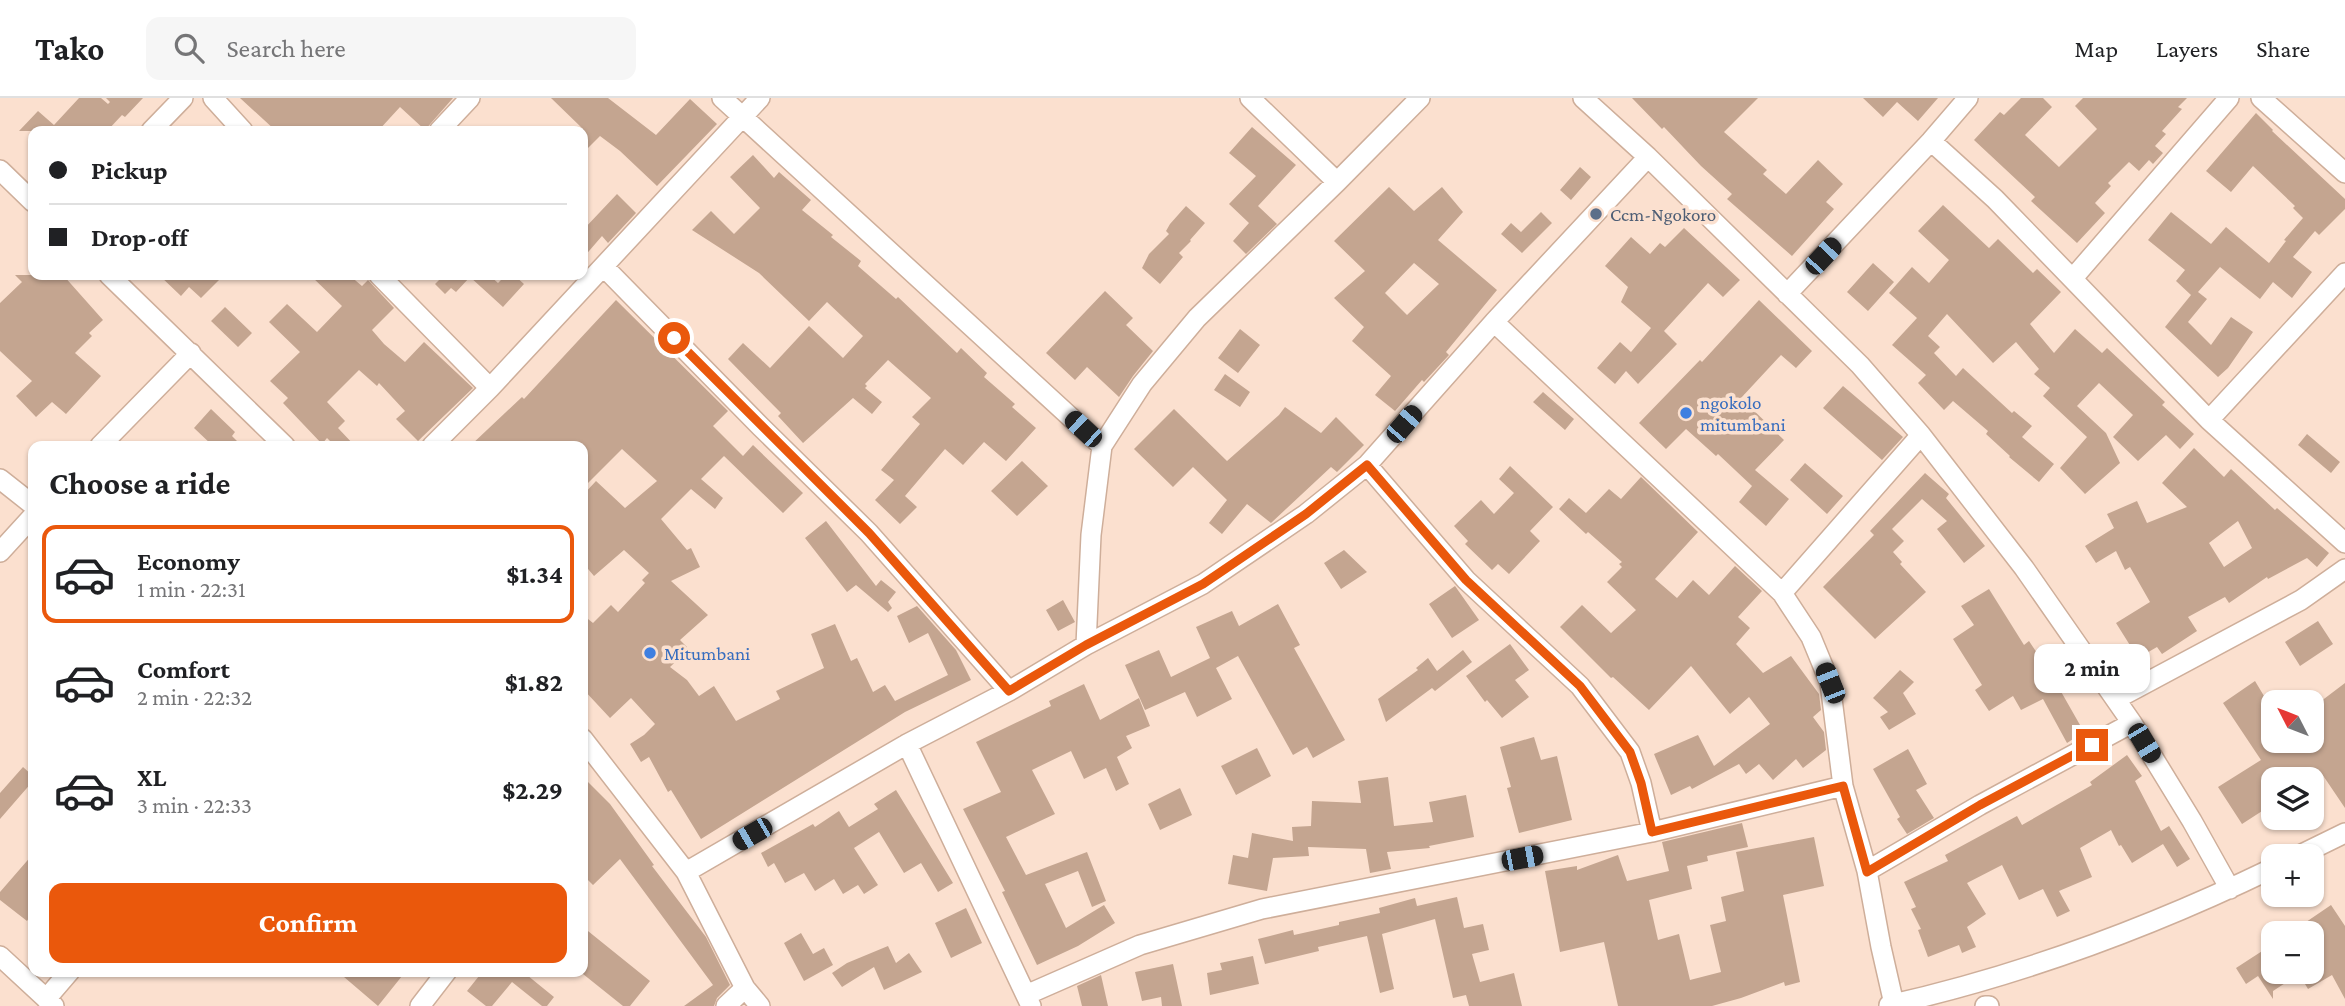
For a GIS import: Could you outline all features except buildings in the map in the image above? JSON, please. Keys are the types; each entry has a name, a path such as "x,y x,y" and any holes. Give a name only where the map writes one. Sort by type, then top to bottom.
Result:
{"street":[{"path":"156,126 183,98"},
{"path":"213,98 238,126"},
{"path":"444,126 470,98"},
{"path":"722,98 1102,446"},
{"path":"437,441 604,267 760,98"},
{"path":"1250,98 1337,182"},
{"path":"1086,645 1091,535 1102,446 1142,384 1197,317 1420,98"},
{"path":"1583,98 1648,157 1860,365 1921,435 2024,568 2116,699 2192,821 2230,889"},
{"path":"1787,294 1968,98"},
{"path":"2073,278 2229,98"},
{"path":"2261,98 2345,173"},
{"path":"1931,141 1995,199 2209,420 2345,543"},
{"path":"686,872 907,744 1203,584 1306,514 1367,465 1494,322 1648,157"},
{"path":"0,170 28,197"},
{"path":"604,267 869,533 1009,691"},
{"path":"2209,420 2345,273"},
{"path":"114,280 280,441"},
{"path":"384,280 490,388"},
{"path":"1494,322 1782,593 1811,637 1830,683 1843,786 1867,872 1893,1005 1998,977 2102,941 2261,874"},
{"path":"105,441 191,353"},
{"path":"1782,593 1921,435"},
{"path":"1367,465 1466,580 1580,686 1630,752 1641,783 1652,832"},
{"path":"0,479 28,501"},
{"path":"0,552 28,521"},
{"path":"2116,699 2301,600 2345,569"},
{"path":"1867,872 1980,805 2132,723"},
{"path":"907,744 1029,1001 1140,945 1262,909 1652,832 1843,786"},
{"path":"588,745 686,872 745,988 760,1006"},
{"path":"2323,844 2345,833"},
{"path":"0,956 50,1003 65,977"},
{"path":"420,1006 442,977"},
{"path":"726,1006 745,988"}],"place":[{"name":"Ccm-Ngokoro","path":"1596,214"},
{"name":"ngokolo mitumbani","path":"1686,413"},
{"name":"Mitumbani","path":"650,653"}],"route":[{"path":"674,338 869,533 1009,691 1086,645 1203,584 1306,514 1367,465 1466,580 1580,686 1630,752 1641,783 1652,832 1843,786 1867,872 1980,805 2092,745"}]}
